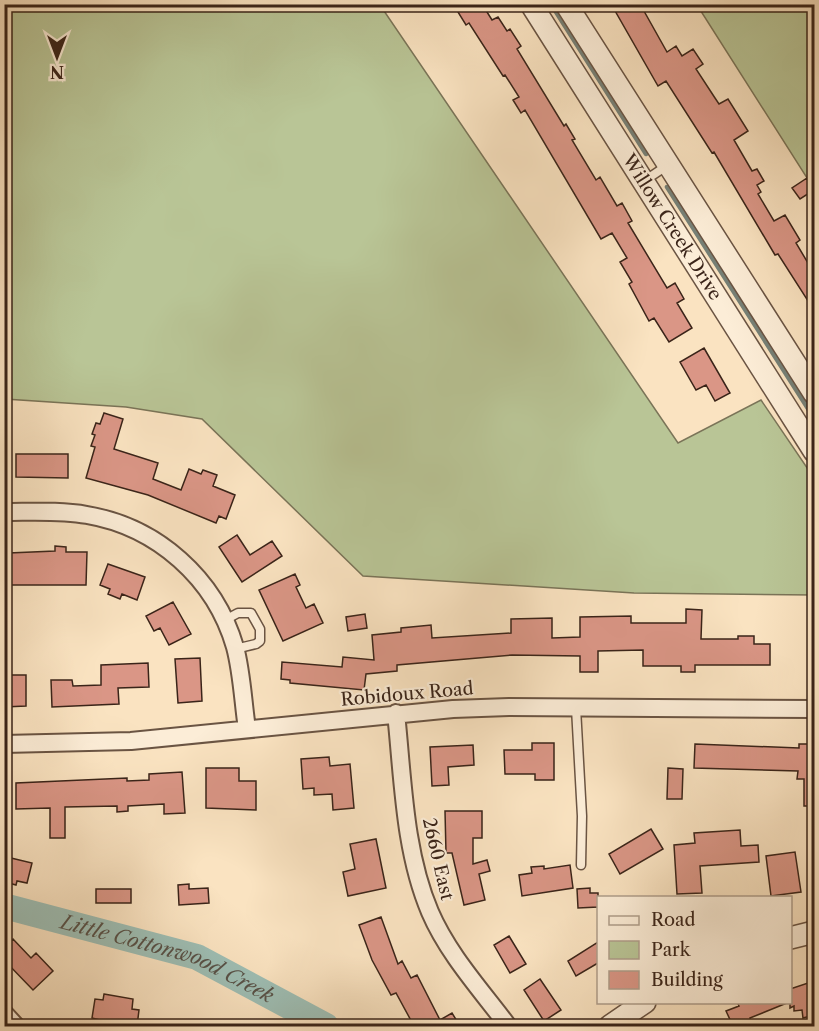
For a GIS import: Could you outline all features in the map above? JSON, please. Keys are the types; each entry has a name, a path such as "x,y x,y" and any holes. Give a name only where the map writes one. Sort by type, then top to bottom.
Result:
{"street":[{"name":"Willow Creek Drive","path":"531,4 814,451"},
{"name":"Willow Creek Drive","path":"566,4 814,393"},
{"path":"4,512 85,514 115,521 145,533 186,565 205,586 225,620 236,649 247,729"},
{"name":"Robidoux Road","path":"4,744 131,741 396,713 509,707 814,709"},
{"name":"2660 East","path":"396,713 412,850 430,912 454,953 508,1026"},
{"path":"792,938 814,932"},
{"path":"610,1026 642,1004"},
{"path":"4,1013 16,1026"}],"lane":[{"path":"643,182 669,165"},
{"path":"225,620 238,613 251,613 260,629 260,640 256,644 236,649"},
{"path":"576,708 582,816 581,865"}],"green space":[{"path":"4,5 380,5 678,443 761,400 814,478 814,595 634,593 363,576 202,419 126,407 5,399"},
{"path":"697,5 814,5 814,189"}],"building":[{"path":"453,4 482,4 492,20 498,17 507,31 510,29 521,46 517,49 564,126 566,124 575,139 572,140 596,180 600,177 617,206 622,203 632,221 628,223 667,288 675,283 684,299 677,303 692,328 669,342 654,318 649,321 629,284 632,282 620,262 627,258 612,233 601,239 525,110 521,113 513,100 519,97 469,23 466,25"},
{"path":"622,4 640,4 667,52 676,46 682,56 693,49 703,64 696,69 719,104 728,99 748,131 734,140 752,171 757,169 764,181 757,185 761,192 758,194 774,221 785,215 800,240 796,243 814,273 814,296 808,301 778,254 775,255 714,152 712,153 666,81 658,86 614,9"},
{"path":"807,178 814,190 800,199 792,188"},
{"path":"704,348 730,393 715,401 706,385 696,390 680,362"},
{"path":"104,413 123,419 114,449 158,463 153,479 181,490 189,469 201,474 203,470 217,475 213,486 235,495 226,519 219,516 216,523 148,495 86,478 95,447 91,446 95,435 92,434 96,423 100,424"},
{"path":"16,454 68,454 68,478 16,477"},
{"path":"237,535 250,555 272,541 282,556 242,582 219,547"},
{"path":"55,546 66,547 66,552 87,552 86,585 4,585 4,559 9,559 9,553 55,551"},
{"path":"108,564 145,577 137,600 122,594 120,599 108,594 110,589 100,585"},
{"path":"295,574 300,585 296,587 306,608 314,604 323,623 283,641 259,590"},
{"path":"173,602 191,634 169,645 160,628 154,631 146,616"},
{"path":"686,609 702,610 701,639 738,639 738,636 754,636 754,644 770,644 770,665 695,665 695,672 681,672 681,666 643,666 643,650 598,651 598,672 580,672 580,656 512,655 397,665 397,671 366,674 364,690 290,683 290,680 281,679 282,662 342,667 343,657 374,660 372,635 401,632 401,628 431,625 432,638 511,633 511,619 552,618 552,638 580,637 580,617 631,616 631,623 686,623"},
{"path":"365,614 367,628 348,631 346,617"},
{"path":"200,658 202,701 178,703 175,659"},
{"path":"148,663 149,687 118,688 119,704 52,707 51,680 72,680 73,686 101,685 101,665"},
{"path":"4,675 26,675 26,706 4,707"},
{"path":"532,743 554,743 554,780 535,780 535,774 505,774 504,750 532,750"},
{"path":"695,744 799,748 799,744 814,744 814,806 804,806 804,779 797,779 798,771 694,768"},
{"path":"473,745 474,765 448,767 449,785 432,786 430,747"},
{"path":"329,757 330,766 350,764 354,808 333,810 332,794 314,795 314,788 303,789 301,759"},
{"path":"206,768 239,768 239,781 256,781 256,810 206,808"},
{"path":"668,768 683,769 682,799 667,799"},
{"path":"182,772 185,813 164,814 164,804 128,806 128,811 117,812 117,806 65,807 65,838 50,838 50,808 16,809 16,783 127,778 127,781 149,780 149,774"},
{"path":"445,811 482,811 482,838 473,838 473,864 487,860 490,871 479,874 485,900 464,905 452,853 446,853"},
{"path":"651,829 663,849 620,874 609,854"},
{"path":"740,830 741,846 758,845 759,862 700,866 702,893 677,894 674,845 695,843 694,833"},
{"path":"376,839 386,888 348,896 343,872 355,869 350,844"},
{"path":"795,852 801,892 771,896 766,856"},
{"path":"11,858 32,863 27,883 17,881 16,885 5,882"},
{"path":"570,865 573,888 522,896 519,875 532,873 531,867 544,866 544,869"},
{"path":"189,884 189,889 208,888 209,903 179,905 178,885"},
{"path":"590,888 590,893 598,893 597,907 578,908 577,889"},
{"path":"96,889 131,889 131,903 96,903"},
{"path":"381,917 398,964 402,961 411,978 417,975 440,1020 452,1013 460,1026 414,1026 396,993 391,995 372,960 359,925"},
{"path":"509,936 526,964 510,973 494,945"},
{"path":"13,939 31,958 36,953 53,971 33,990 4,960 4,947"},
{"path":"597,943 597,964 576,976 568,961"},
{"path":"540,979 561,1010 544,1021 524,990"},
{"path":"814,981 814,1015 803,1018 802,1010 794,1011 794,1006 790,1008 792,988"},
{"path":"104,994 133,999 132,1009 139,1010 137,1026 99,1024 100,1020 92,1018 95,999 103,1000"},
{"path":"738,1004 785,1004 750,1018 752,1024 733,1026 726,1011 739,1006"}],"waterway":[{"path":"551,4 646,154"},
{"path":"667,187 814,418"},
{"name":"Little Cottonwood Creek","path":"4,906 197,957 326,1026"}]}
